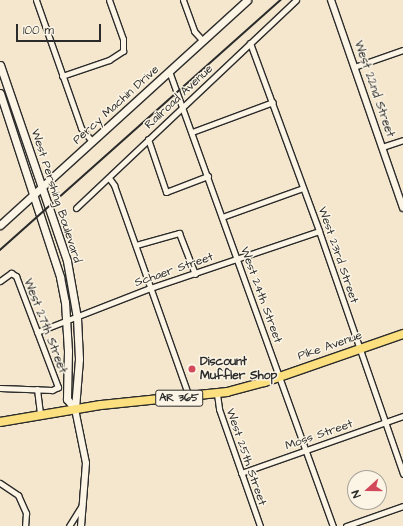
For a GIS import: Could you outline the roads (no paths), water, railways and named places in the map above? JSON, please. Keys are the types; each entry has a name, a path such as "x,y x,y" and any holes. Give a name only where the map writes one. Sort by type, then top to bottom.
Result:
{"main road":[{"name":"Percy Machin Drive","path":"0,225 247,0"},
{"name":"West Pershing Boulevard","path":"0,65 43,187 67,261 77,318 79,359 76,409"},
{"name":"West Pershing Boulevard","path":"0,93 55,256 65,302 67,399 76,409"},
{"name":"Pike Avenue","path":"76,409 217,394 280,377 403,334"},
{"name":"AR 365","path":"0,422 76,409"}],"street":[{"path":"36,0 81,128 92,141"},
{"path":"62,76 121,54 124,42 109,0"},
{"path":"183,0 194,31 202,40"},
{"name":"Railroad Avenue","path":"76,208 296,0"},
{"name":"West 22nd Street","path":"331,0 403,208"},
{"name":"West 23rd Street","path":"250,43 273,102 319,231 403,474"},
{"path":"354,67 403,50"},
{"name":"West 24th Street","path":"169,71 183,106 333,526"},
{"path":"192,132 273,102"},
{"path":"148,139 166,192 208,176"},
{"path":"382,147 403,140"},
{"path":"109,178 114,185 136,245 189,397"},
{"path":"222,217 303,188"},
{"name":"Schaer Street","path":"37,332 77,318 150,288 319,231"},
{"path":"136,245 179,233 195,274"},
{"name":"West 27th Street","path":"0,281 11,273 18,280 57,388 37,390"},
{"path":"0,388 37,390 40,415"},
{"name":"West 25th Street","path":"217,394 219,409 260,526"},
{"name":"West Pershing Boulevard","path":"76,409 86,463 81,526"},
{"name":"Moss Street","path":"241,472 403,416"},
{"path":"0,483 18,495 26,513 25,526"},
{"path":"70,526 84,503"},
{"path":"346,526 403,506"}],"railway":[{"path":"0,250 281,0"}],"place":[{"name":"Discount Muffler Shop","path":"192,369"}]}
